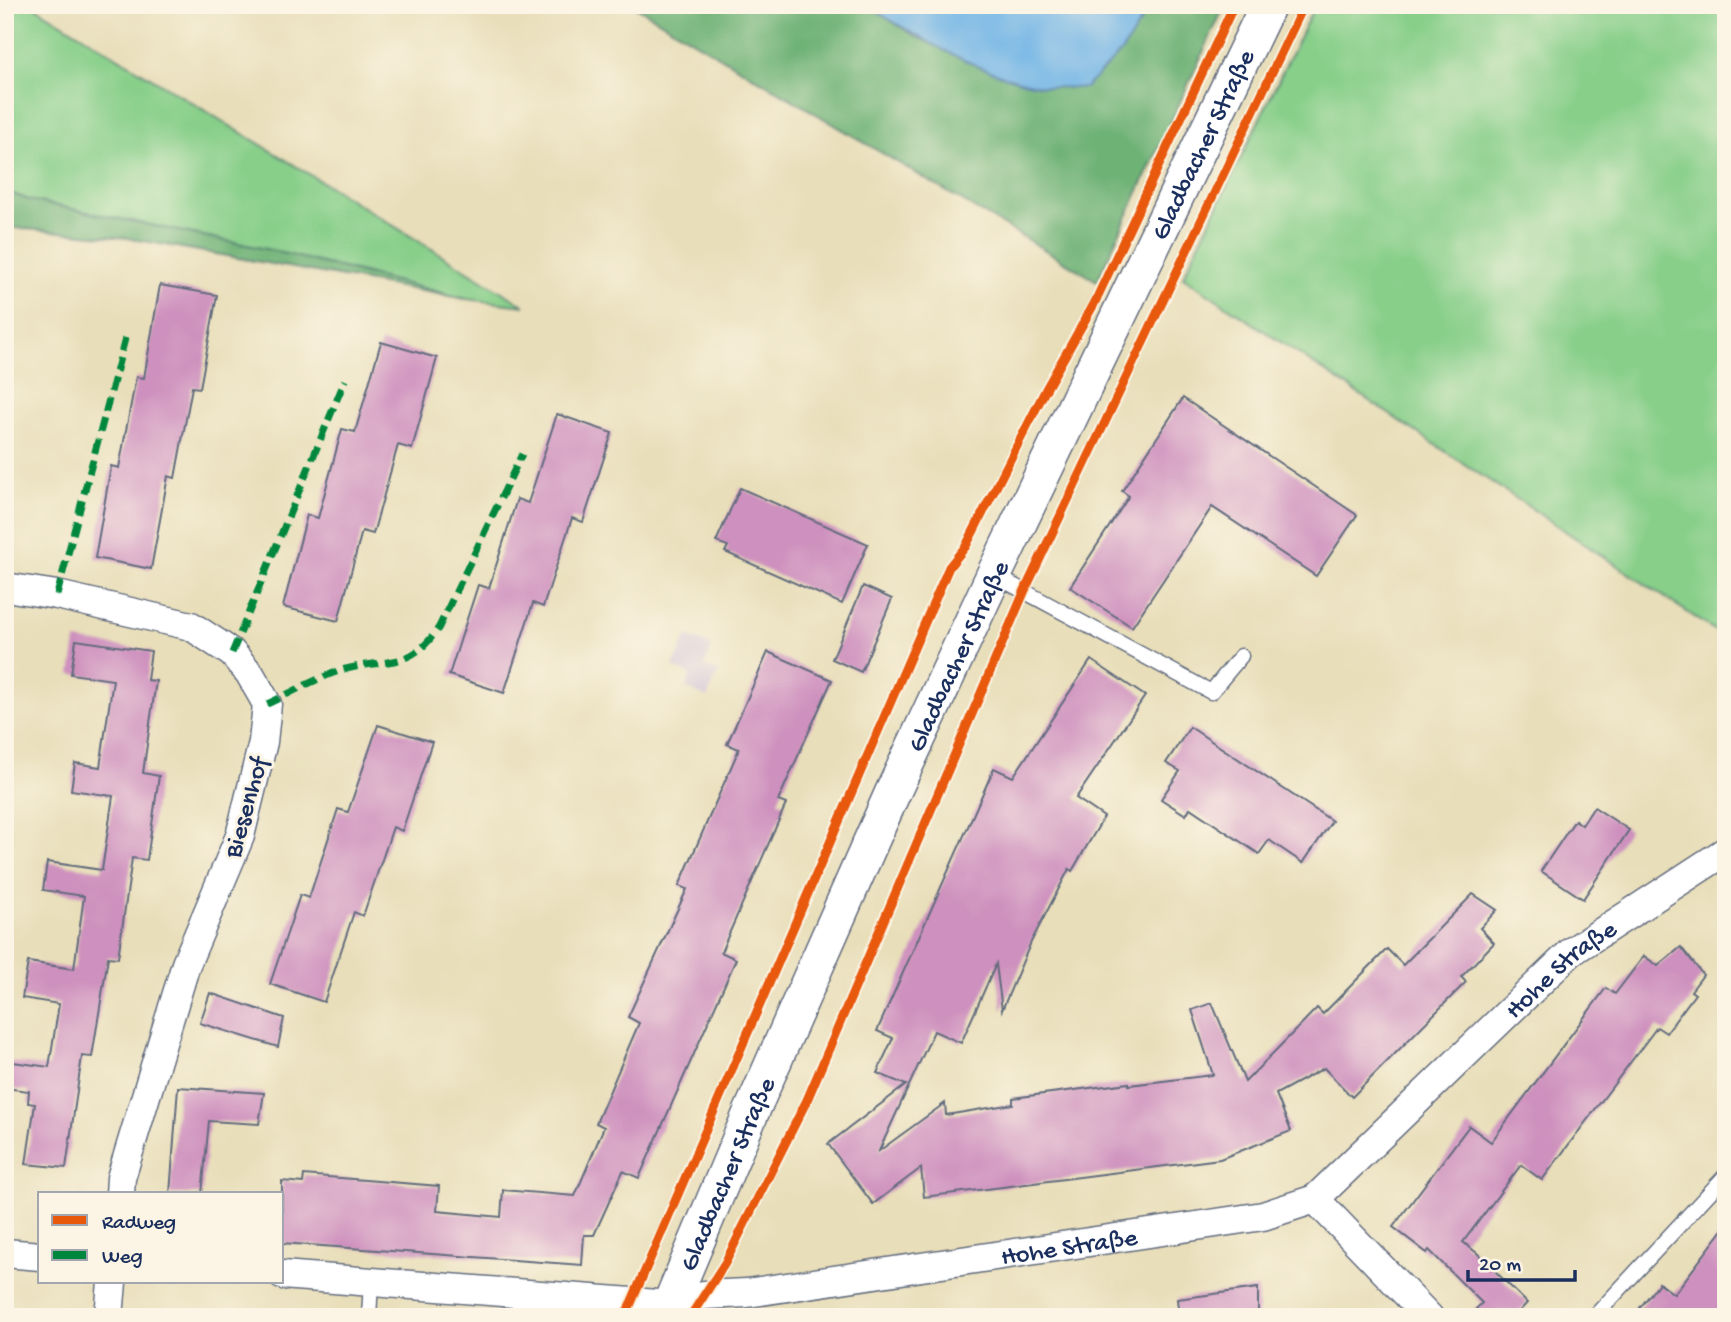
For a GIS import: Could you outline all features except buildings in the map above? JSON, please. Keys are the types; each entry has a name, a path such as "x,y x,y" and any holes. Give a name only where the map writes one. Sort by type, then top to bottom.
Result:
{"street":[{"name":"Gladbacher Straße","path":"667,1311 892,794 994,575 1268,5"},
{"name":"Biesenhof","path":"5,587 57,595 191,626 232,653 250,674 267,704 263,742 240,836 186,964 121,1178 120,1192"},
{"name":"Hohe Straße","path":"284,1275 667,1311 704,1295 747,1293 1263,1216 1315,1199 1571,952 1726,850"},
{"path":"1315,1199 1429,1317"},
{"path":"5,1253 38,1256"},
{"path":"109,1317 111,1284"}],"lane":[{"path":"994,575 1211,692 1241,656"},
{"path":"1594,1317 1726,1175"},
{"path":"369,1317 371,1282"}],"shaded area":[{"path":"687,636 712,646 704,667 718,672 707,698 686,688 690,674 673,667"}],"green space":[{"path":"5,5 32,5 525,306 466,299 266,249 29,200 5,191"},
{"path":"633,5 866,5 917,37 988,69 1122,51 1151,5 1225,5 1097,281"},
{"path":"1315,5 1726,5 1726,638 1183,277"},
{"path":"5,191 29,200 266,249 466,299 127,238 5,227"}],"water":[{"path":"866,5 1151,5 1122,51 1085,88 1042,86 997,73 928,42"}],"marked path":[{"path":"57,595 126,335"},
{"path":"232,653 345,380"},
{"path":"267,704 336,672 409,656 429,641 439,627 522,454"}],"cycle path":[{"path":"625,1317 949,567 966,546 1046,389 1094,304 1234,5"},
{"path":"690,1317 725,1263 807,1100 1025,590 1304,5"}]}
